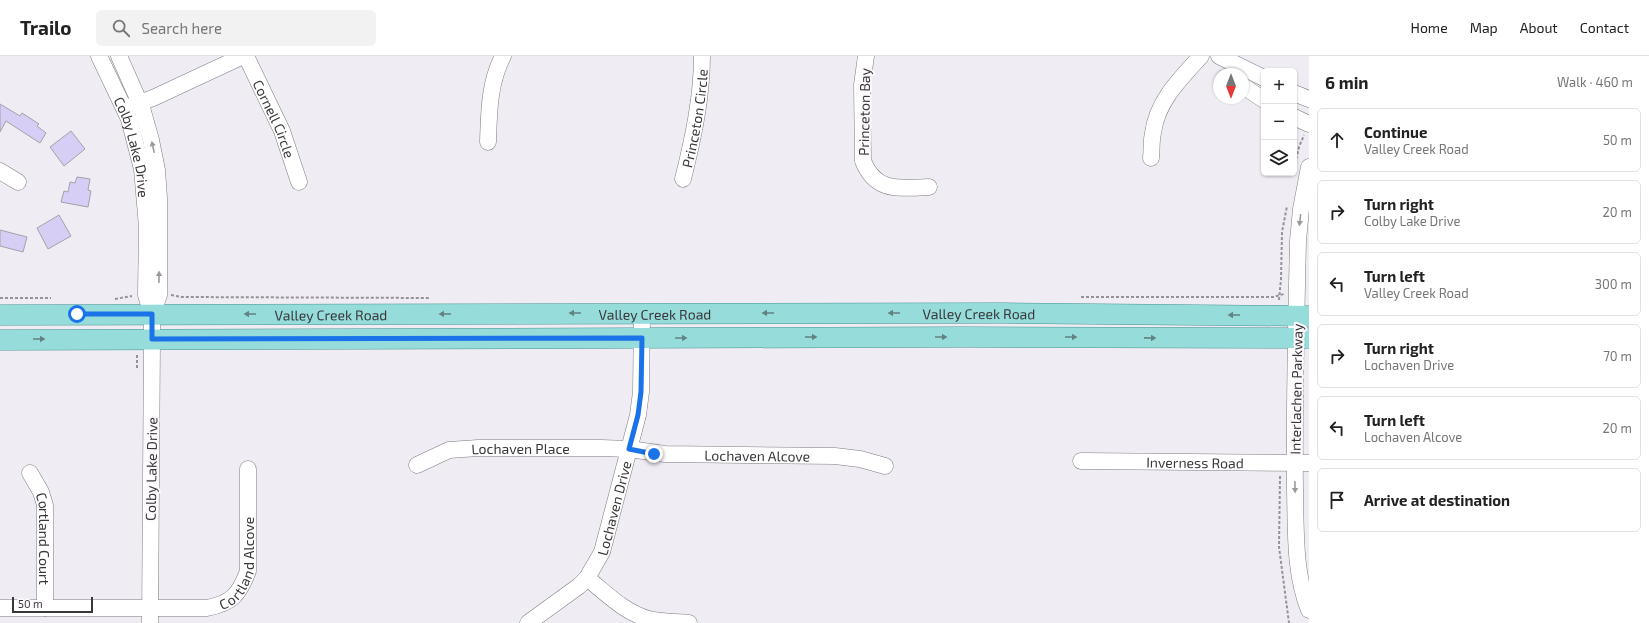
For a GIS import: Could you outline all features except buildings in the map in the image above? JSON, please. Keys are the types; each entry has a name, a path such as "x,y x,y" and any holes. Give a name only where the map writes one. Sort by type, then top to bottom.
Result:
{"main road":[{"name":"Valley Creek Road","path":"0,315 642,313 1303,315"},
{"name":"Valley Creek Road","path":"0,340 964,337 1303,338"}],"street":[{"name":"Colby Lake Drive","path":"99,56 124,109 136,142 144,180 146,295 152,314 150,616"},
{"name":"Colby Lake Drive","path":"119,56 140,103 153,149 159,190 159,295 152,314"},
{"path":"124,109 243,56"},
{"name":"Cornell Circle","path":"246,56 282,131 299,182"},
{"path":"488,142 490,94 494,77 503,56"},
{"name":"Princeton Circle","path":"683,179 697,112 702,56"},
{"name":"Princeton Bay","path":"866,56 862,92 863,160 867,171 885,186 896,188 929,186"},
{"path":"1152,158 1153,133 1159,111 1169,93 1201,56"},
{"path":"1212,56 1224,68"},
{"path":"1219,56 1261,77"},
{"path":"1249,90 1261,98"},
{"path":"1297,94 1309,99"},
{"path":"1297,118 1309,124"},
{"name":"Interlachen Parkway","path":"1309,167 1301,210 1298,242 1303,338 1302,463 1296,534 1300,574 1309,610"},
{"path":"0,171 18,182"},
{"name":"Lochaven Drive","path":"528,623 570,593 587,578 597,562 606,541 638,415 641,392 642,313"},
{"name":"Lochaven Place","path":"417,465 449,450 470,448 629,449"},
{"name":"Lochaven Alcove","path":"629,449 665,454 839,456 860,459 885,466"},
{"name":"Inverness Road","path":"1081,461 1302,463"},
{"name":"Cortland Alcove","path":"0,608 45,608 150,616 222,605 233,599 243,586 248,571 248,469"},
{"name":"Cortland Court","path":"30,472 42,492 44,505 45,608"},
{"path":"587,578 632,612 648,619 689,623"}],"path":[{"path":"1297,157 1299,147 1309,124"},
{"path":"1280,472 1279,547 1289,623"}],"route":[{"path":"77,314 152,314 152,339 642,338 641,392 638,415 629,449 654,454"}]}
